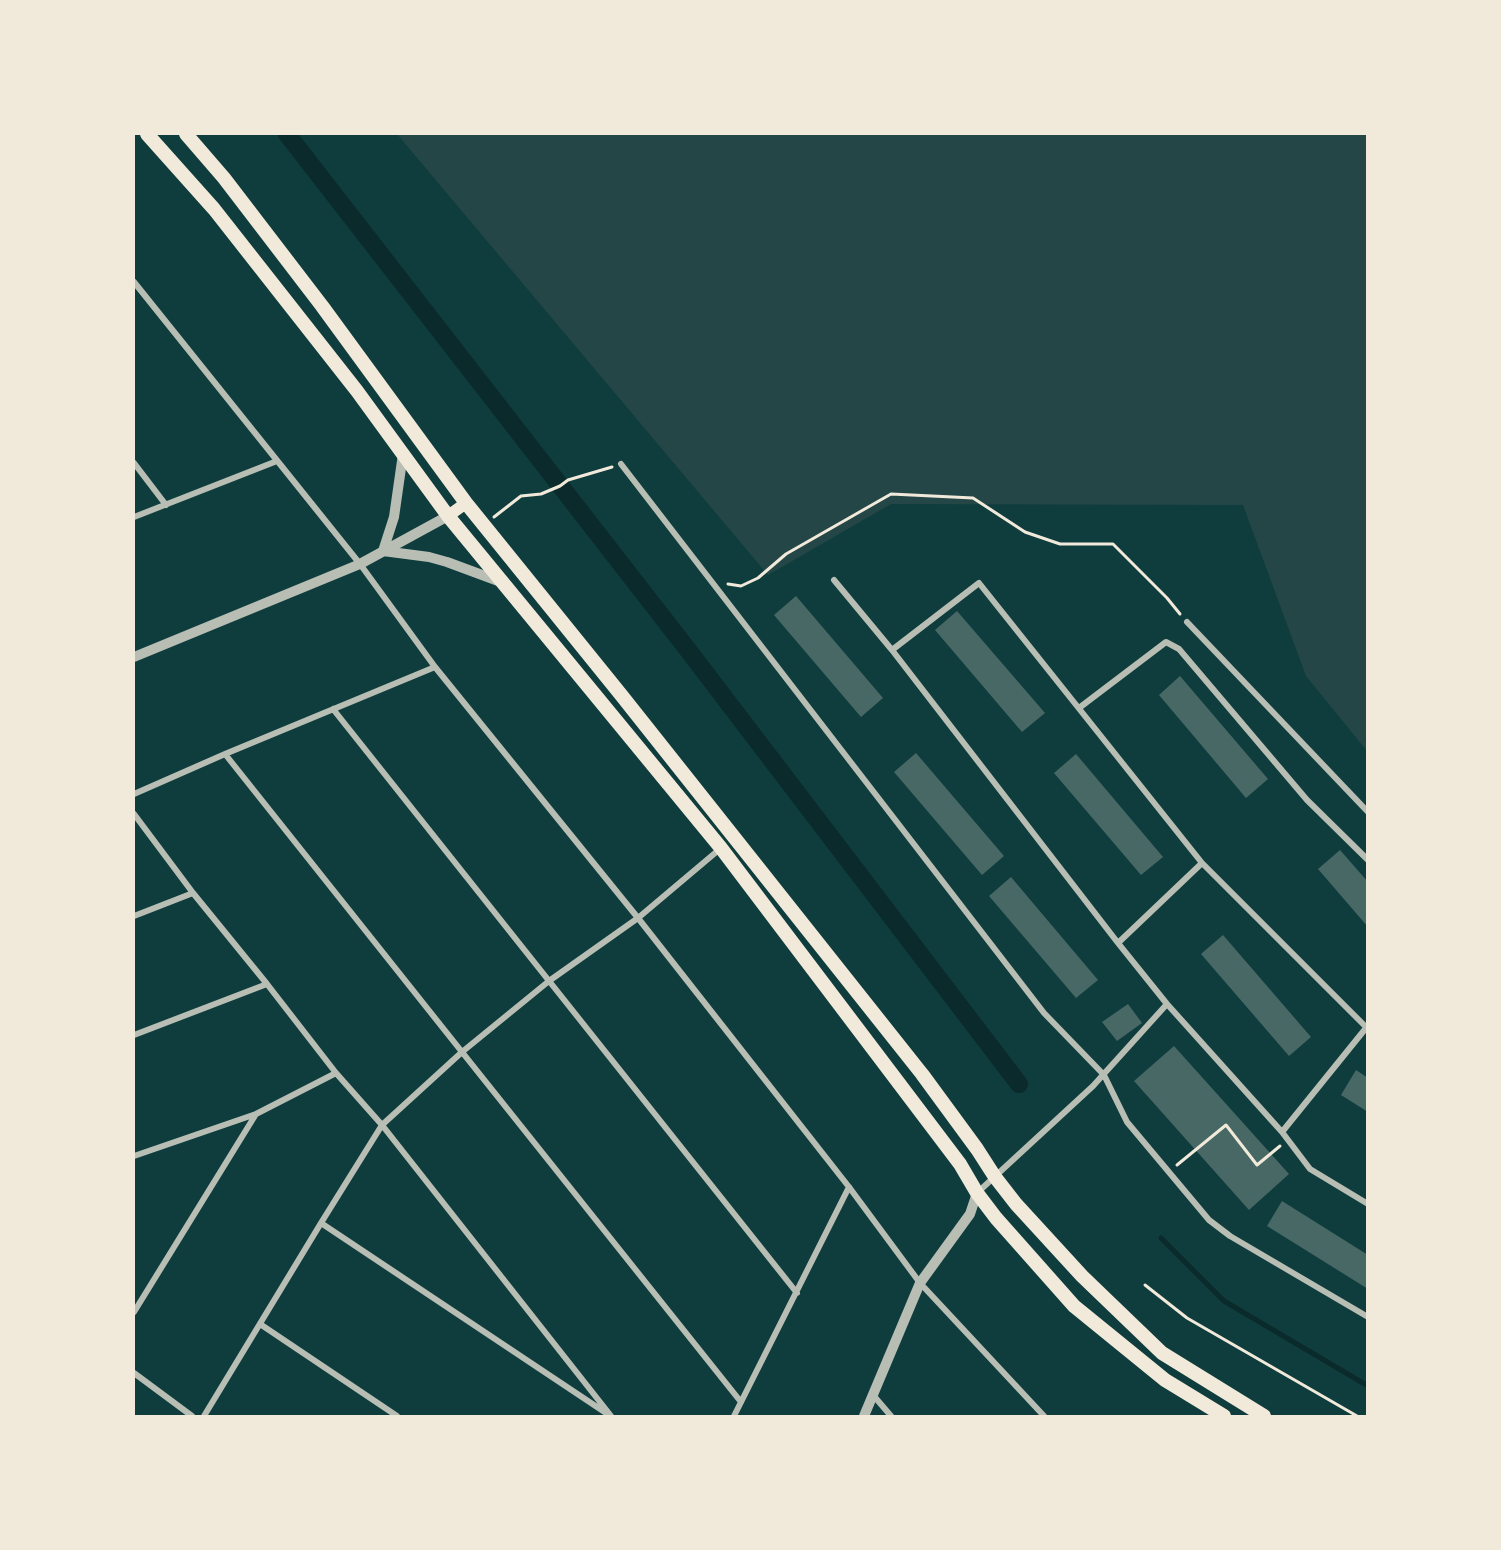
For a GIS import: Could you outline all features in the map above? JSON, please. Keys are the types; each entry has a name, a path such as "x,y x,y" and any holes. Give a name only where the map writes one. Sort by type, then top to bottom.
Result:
{"main road":[{"path":"147,134 221,218 357,391 448,516 721,848 960,1164 977,1194 996,1218 1074,1306 1165,1380 1224,1416"},
{"path":"186,134 224,178 322,306 466,503 922,1074 1016,1204 1082,1276 1162,1353 1264,1416"},
{"path":"448,516 466,503"}],"street":[{"path":"134,282 360,564 435,667 638,918 849,1188 920,1283 1044,1416"},
{"path":"383,551 394,517 403,454"},
{"path":"134,517 277,461"},
{"path":"134,463 166,505"},
{"path":"621,464 1044,1013 1104,1075 1127,1122 1209,1220 1230,1236 1368,1317"},
{"path":"134,657 360,564 448,516"},
{"path":"383,551 429,557 503,583"},
{"path":"834,580 892,650 1167,1004 1282,1132 1310,1169 1368,1204"},
{"path":"892,650 979,583 1202,863 1367,1029 1282,1132"},
{"path":"1187,622 1368,812"},
{"path":"1079,708 1166,642 1179,649 1307,800 1368,860"},
{"path":"134,794 435,667"},
{"path":"333,710 796,1293"},
{"path":"225,754 741,1402"},
{"path":"134,814 193,893 336,1073 382,1125 611,1416"},
{"path":"204,1416 382,1125 462,1052 549,981 638,918 721,848"},
{"path":"1118,943 1202,863"},
{"path":"134,916 193,893"},
{"path":"134,1035 267,984"},
{"path":"864,1416 920,1283 970,1214 977,1194 1104,1075 1167,1004"},
{"path":"134,1156 256,1114 336,1073"},
{"path":"134,1312 256,1114"},
{"path":"734,1416 849,1188"},
{"path":"321,1223 611,1416"},
{"path":"260,1324 397,1416"},
{"path":"134,1373 192,1416"},
{"path":"873,1395 891,1416"}],"path":[{"path":"521,496 541,494 568,480 598,471"},
{"path":"712,583 741,586 758,578 786,554 891,494 973,498 1025,532 1060,544 1113,544 1167,598 1187,622"},
{"path":"1168,1172 1226,1125 1257,1165 1288,1139"},
{"path":"1145,1285 1187,1318 1357,1416"}],"shaded area":[{"path":"397,134 1367,134 1367,751 1306,676 1243,505 891,504 768,575"}],"building":[{"path":"796,596 883,698 861,717 774,615"},
{"path":"957,611 1045,713 1022,732 935,630"},
{"path":"1180,676 1268,779 1246,798 1159,695"},
{"path":"916,753 1004,856 982,875 894,772"},
{"path":"1076,754 1163,857 1141,875 1054,773"},
{"path":"1340,850 1368,882 1368,927 1318,869"},
{"path":"1011,877 1098,980 1076,998 989,896"},
{"path":"1223,935 1311,1037 1289,1056 1201,954"},
{"path":"1128,1004 1142,1023 1117,1041 1102,1022"},
{"path":"1174,1046 1289,1174 1249,1210 1134,1081"},
{"path":"1356,1070 1368,1078 1368,1112 1341,1095"},
{"path":"1282,1201 1368,1255 1368,1289 1267,1226"}],"waterway":[{"path":"287,134 688,650 1019,1084"},
{"path":"1161,1238 1224,1301 1368,1386"}]}
